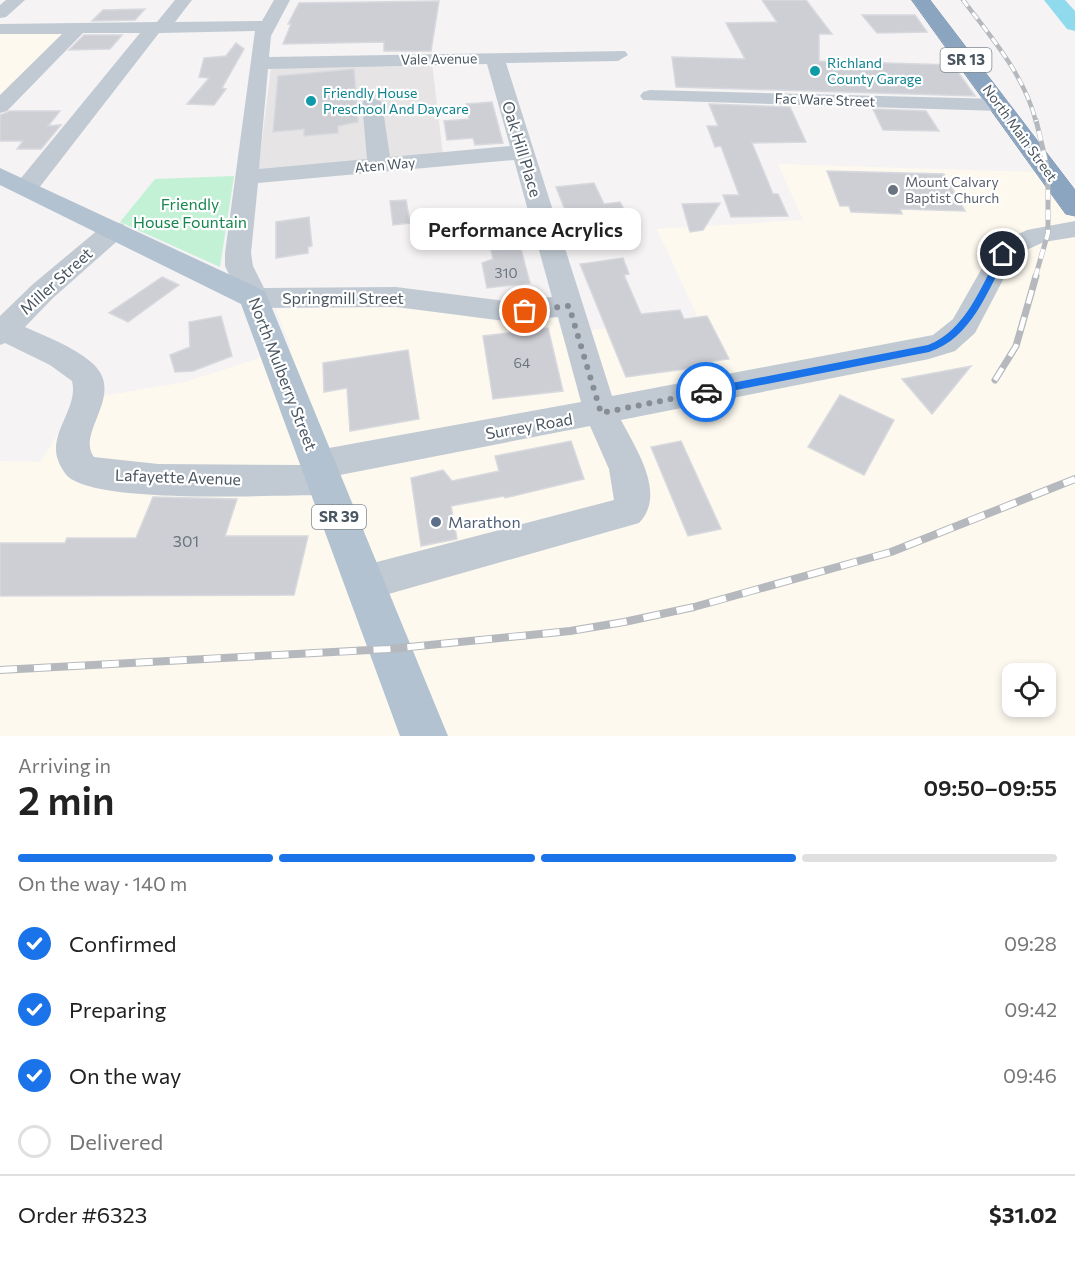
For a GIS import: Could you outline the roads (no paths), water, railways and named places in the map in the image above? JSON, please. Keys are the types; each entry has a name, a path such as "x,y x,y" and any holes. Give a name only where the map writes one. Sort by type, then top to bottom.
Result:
{"highway":[{"name":"North Main Street","path":"921,0 1075,208"},
{"name":"SR 13","path":"1006,113 1075,173"}],"main road":[{"name":"Springmill Street","path":"9,183 114,230 254,298"},
{"name":"North Mulberry Street","path":"254,298 424,736"}],"street":[{"path":"0,26 17,0"},
{"path":"9,183 184,0"},
{"name":"North Mulberry Street","path":"254,298 239,266 238,253 262,36 282,0"},
{"path":"0,26 266,27"},
{"path":"0,107 78,28"},
{"name":"Vale Avenue","path":"260,63 618,55"},
{"name":"Oak Hill Place","path":"364,582 626,512 633,505 633,493 601,413 495,58"},
{"name":"Fac Ware Street","path":"650,96 1006,113"},
{"path":"372,103 379,165"},
{"name":"Aten Way","path":"247,177 523,152"},
{"name":"Surrey Road","path":"321,473 601,413 937,346 956,335 964,326 1003,254 1012,246 1038,234 1075,229"},
{"name":"Miller Street","path":"2,332 43,291 114,230"},
{"name":"Springmill Street","path":"254,298 396,297 505,311 569,306"},
{"name":"Lafayette Avenue","path":"2,332 75,366 86,375 89,381 88,391 74,445 77,463 83,470 128,478 321,473"}],"waterway":[{"path":"1054,0 1075,24"}],"railway":[{"path":"963,0 996,43 1015,73 1031,105 1036,122"},
{"path":"1035,278 1048,233 1048,170 1036,120"},
{"path":"995,380 1016,346 1036,276"},
{"path":"0,670 389,649 570,631 624,622 694,607 891,552 1075,479"}],"place":[{"name":"Richland County Garage","path":"815,71"},
{"name":"Friendly House Preschool And Daycare","path":"311,101"},
{"name":"Mount Calvary Baptist Church","path":"893,190"},
{"name":"Performance Acrylics","path":"525,311"},
{"name":"Marathon","path":"436,522"}],"park label":[{"name":"Friendly House Fountain","path":"190,213"}]}
